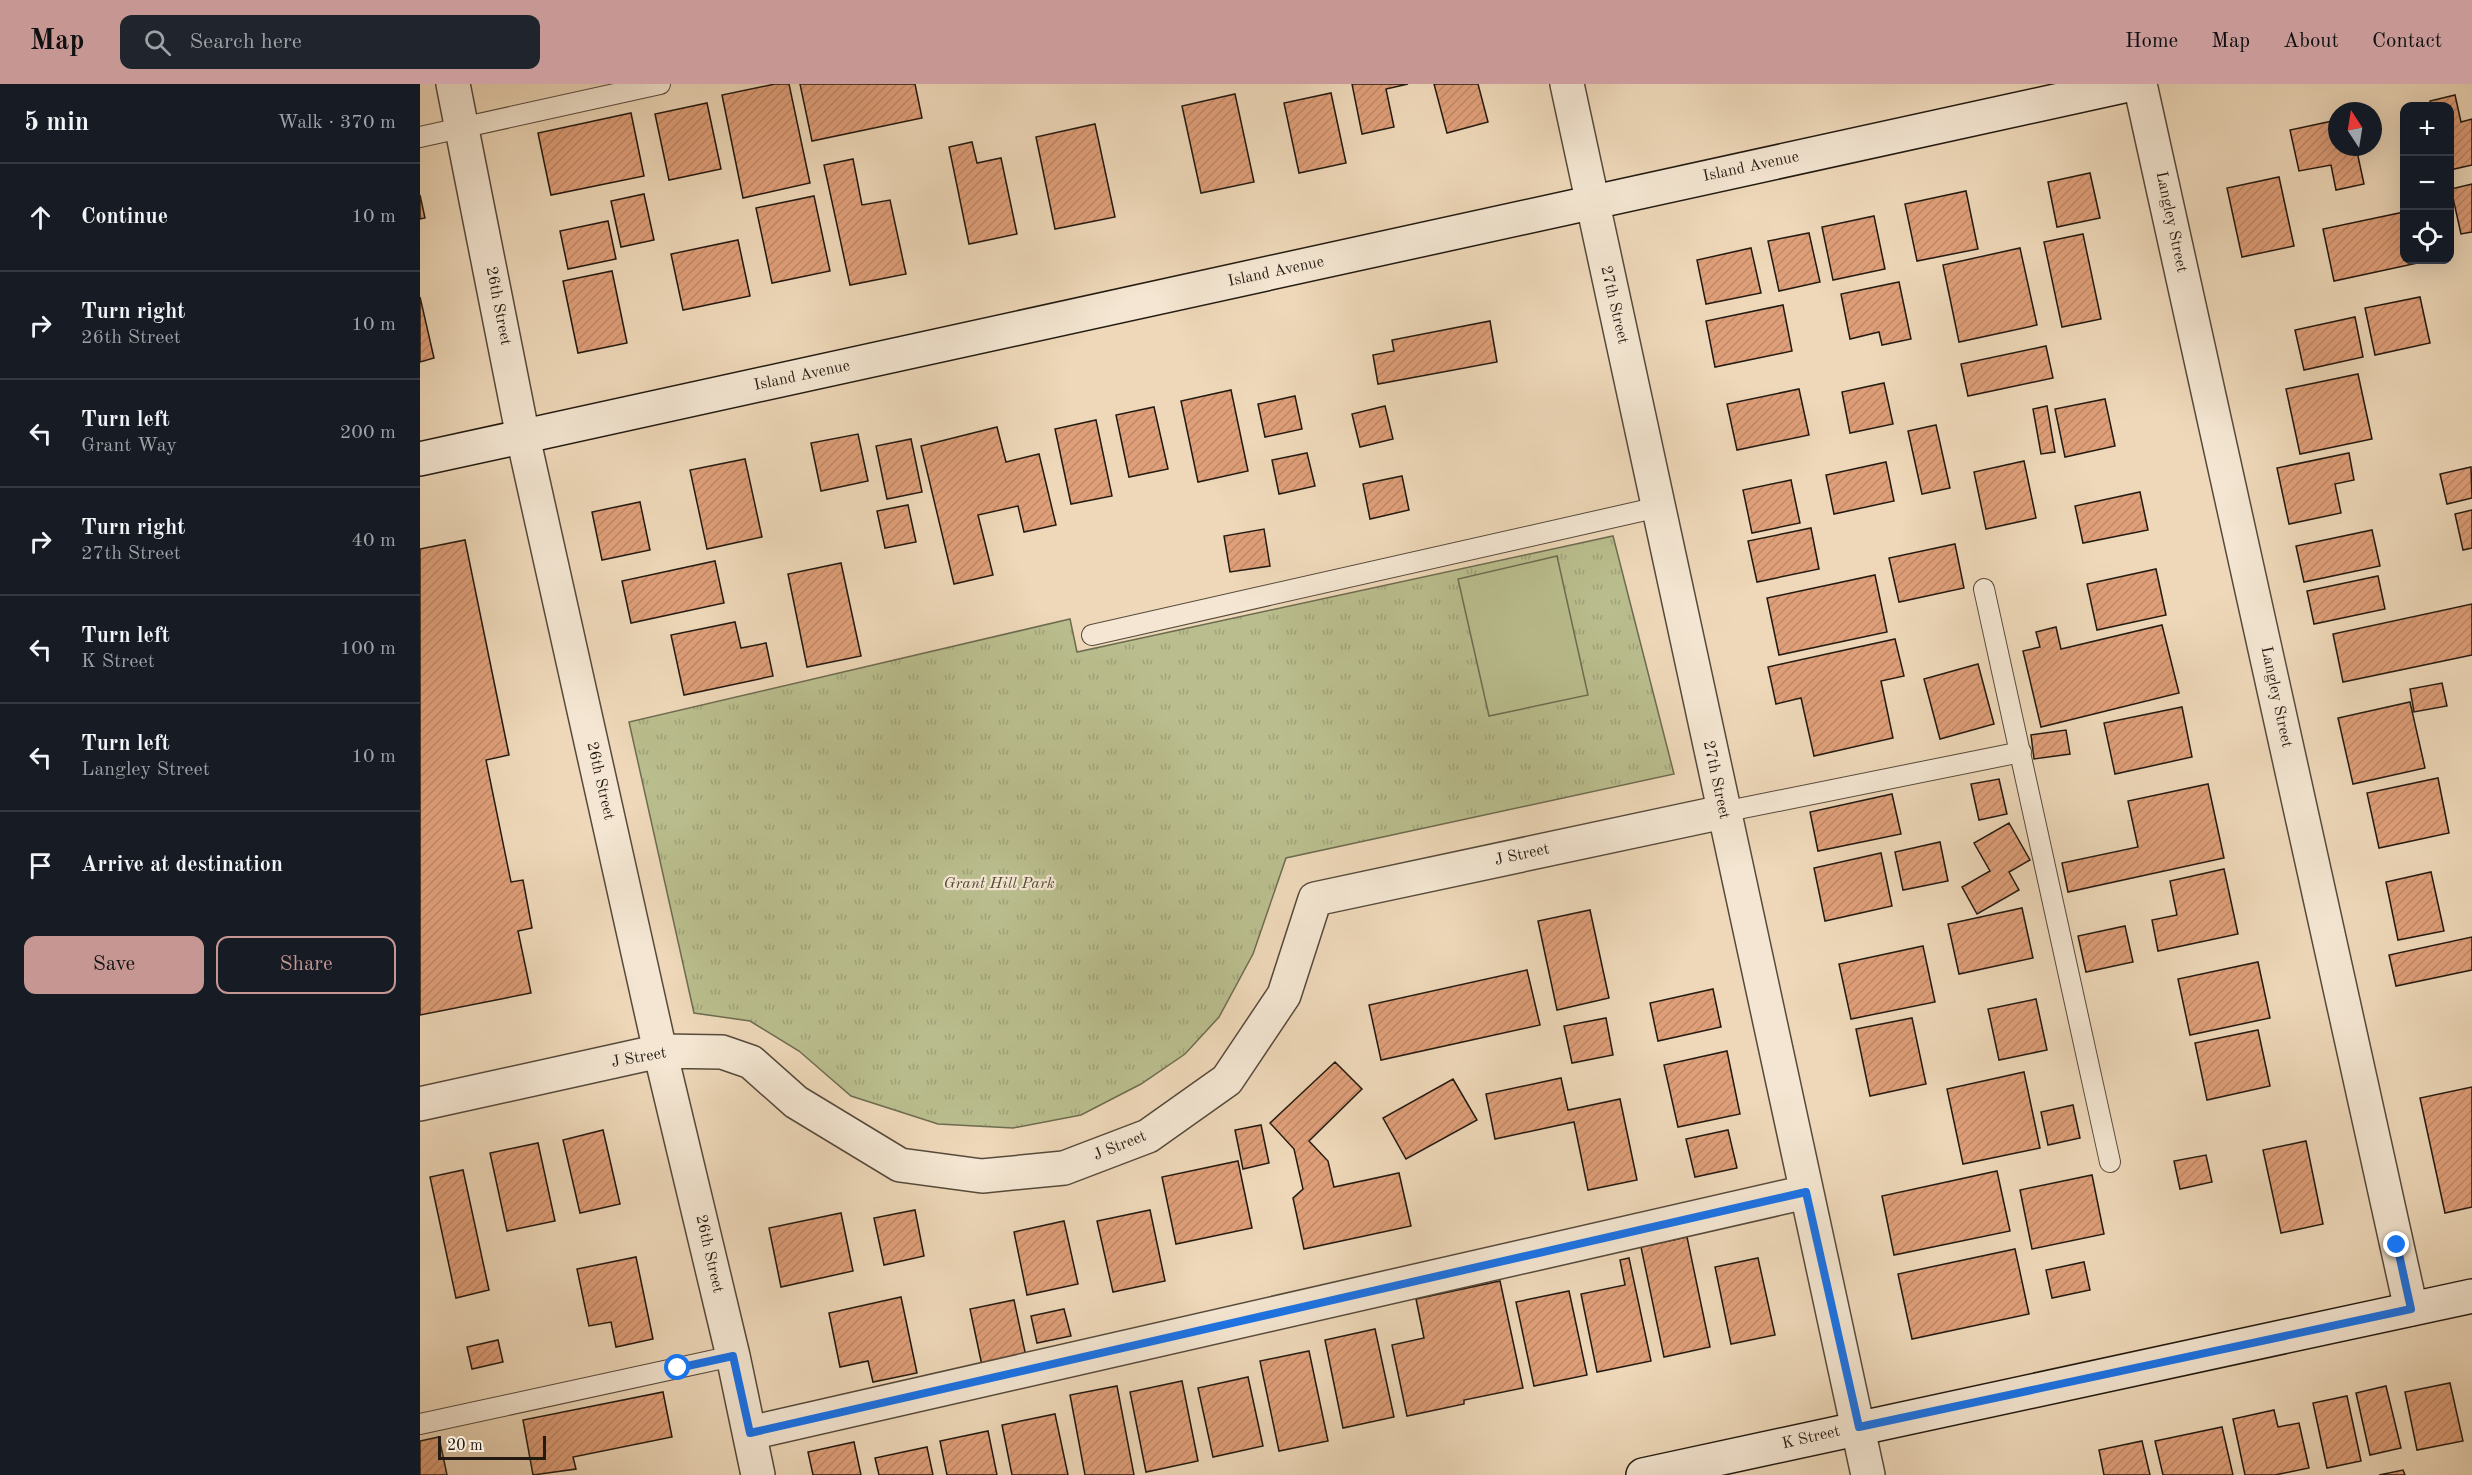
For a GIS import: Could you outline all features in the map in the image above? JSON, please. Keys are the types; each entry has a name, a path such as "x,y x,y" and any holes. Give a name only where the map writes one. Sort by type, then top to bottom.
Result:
{"street":[{"name":"26th Street","path":"453,84 523,436 660,1052 733,1356 758,1475"},
{"name":"27th Street","path":"1567,84 1868,1475"},
{"name":"Island Avenue","path":"420,459 2133,84"},
{"name":"Langley Street","path":"2140,84 2411,1309"},
{"name":"J Street","path":"420,1104 660,1052 722,1052 751,1062 796,1102 900,1165 982,1176 1064,1168 1148,1136 1227,1080 1284,995 1315,899 1723,812"},
{"path":"750,1433 1806,1192"},
{"name":"K Street","path":"1643,1475 2472,1296"}],"lane":[{"path":"420,137 660,84"},
{"path":"1092,635 1659,507"},
{"path":"1984,589 2110,1161"},
{"path":"1723,812 2021,752"},
{"path":"420,1424 733,1356"}],"green space":[{"name":"Grant Hill Park","path":"1613,536 1674,774 1286,858 1253,954 1219,1017 1185,1054 1141,1084 1081,1115 1013,1128 938,1124 851,1096 799,1051 750,1021 694,1013 629,722 1070,619 1077,652"},
{"path":"1557,556 1588,695 1489,716 1458,579"}],"building":[{"path":"775,84 789,84 810,183 743,198 722,95"},
{"path":"800,84 915,84 922,118 812,141"},
{"path":"1352,84 1408,84 1386,89 1394,127 1362,134"},
{"path":"1434,84 1478,84 1488,122 1447,133"},
{"path":"1331,93 1346,163 1299,173 1284,103"},
{"path":"1235,94 1254,182 1201,193 1182,106"},
{"path":"2455,95 2461,122 2472,119 2472,165 2454,169 2454,102 2430,101"},
{"path":"707,103 721,169 669,180 655,114"},
{"path":"631,113 644,176 551,195 538,133"},
{"path":"2328,122 2328,156 2358,156 2364,184 2336,190 2331,165 2299,171 2290,130"},
{"path":"1095,124 1115,217 1055,229 1036,137"},
{"path":"972,142 977,163 1001,158 1017,234 969,244 949,147"},
{"path":"853,159 862,205 890,200 906,274 850,285 824,165"},
{"path":"2090,173 2100,218 2057,227 2048,182"},
{"path":"2279,177 2294,246 2242,257 2227,188"},
{"path":"2472,184 2472,232 2461,234 2454,202 2454,188"},
{"path":"1966,191 1978,249 1917,261 1905,204"},
{"path":"644,194 654,240 621,247 611,201"},
{"path":"420,195 425,218 420,219"},
{"path":"814,196 830,271 772,283 756,208"},
{"path":"2400,213 2400,264 2413,264 2334,281 2323,229"},
{"path":"1874,216 1885,269 1833,280 1822,227"},
{"path":"608,221 616,259 568,269 560,231"},
{"path":"1809,233 1820,282 1779,291 1768,241"},
{"path":"2083,234 2101,319 2062,327 2044,242"},
{"path":"738,240 750,296 683,310 671,254"},
{"path":"1751,248 1761,293 1706,304 1697,260"},
{"path":"2020,248 2037,325 1959,342 1943,265"},
{"path":"612,271 627,343 578,353 563,281"},
{"path":"1899,282 1911,339 1882,345 1879,332 1850,339 1841,294"},
{"path":"420,297 434,358 420,362"},
{"path":"2420,297 2430,343 2375,355 2365,308"},
{"path":"1783,305 1792,351 1715,367 1706,321"},
{"path":"2355,317 2363,357 2304,370 2295,330"},
{"path":"1490,321 1497,362 1378,384 1373,355 1394,351 1392,340"},
{"path":"2046,346 2053,378 1968,396 1961,364"},
{"path":"2358,374 2372,439 2300,454 2286,389"},
{"path":"1884,383 1893,424 1850,433 1842,392"},
{"path":"1799,389 1809,435 1737,450 1727,404"},
{"path":"1231,390 1248,471 1198,482 1181,401"},
{"path":"1295,396 1302,429 1265,437 1258,404"},
{"path":"2105,399 2115,446 2065,457 2055,409"},
{"path":"1385,406 1393,439 1360,447 1352,414"},
{"path":"2047,406 2055,452 2041,454 2033,409"},
{"path":"1154,407 1168,469 1129,477 1116,415"},
{"path":"1096,420 1112,496 1071,504 1055,429"},
{"path":"1936,425 1950,488 1922,494 1908,431"},
{"path":"997,427 1006,462 1039,454 1056,525 1024,532 1018,506 978,515 993,575 954,584 921,446"},
{"path":"858,434 868,481 821,491 811,443"},
{"path":"911,439 922,492 887,499 876,446"},
{"path":"1307,453 1315,486 1279,494 1272,460"},
{"path":"2349,453 2354,480 2335,484 2341,513 2289,524 2277,468"},
{"path":"745,459 762,537 707,549 690,470"},
{"path":"2024,461 2036,518 1986,529 1974,472"},
{"path":"1886,462 1894,501 1834,514 1826,475"},
{"path":"2471,467 2472,498 2447,504 2440,474"},
{"path":"1402,476 1409,510 1370,519 1363,484"},
{"path":"1791,480 1800,523 1752,533 1743,490"},
{"path":"2140,492 2148,530 2083,543 2075,506"},
{"path":"640,502 650,550 602,560 592,512"},
{"path":"908,505 916,542 885,548 877,511"},
{"path":"2472,510 2472,548 2463,550 2455,514"},
{"path":"1811,528 1819,569 1757,582 1748,541"},
{"path":"1264,529 1270,566 1230,572 1224,536"},
{"path":"2372,530 2380,566 2304,582 2296,546"},
{"path":"465,540 509,755 486,760 511,882 523,880 532,928 518,931 531,993 420,1015 420,549"},
{"path":"1955,544 1964,588 1899,602 1889,558"},
{"path":"715,561 724,603 631,623 622,581"},
{"path":"841,563 861,656 807,667 788,574"},
{"path":"2156,569 2166,615 2097,630 2087,584"},
{"path":"1875,575 1887,632 1779,655 1767,598"},
{"path":"2378,576 2385,609 2314,624 2307,591"},
{"path":"2472,604 2472,655 2343,682 2333,634"},
{"path":"735,622 741,648 766,643 773,676 684,695 671,635"},
{"path":"2162,625 2179,693 2041,727 2023,651 2040,647 2036,632 2056,627 2061,649"},
{"path":"1895,639 1904,676 1881,681 1893,738 1814,756 1801,698 1776,704 1768,667"},
{"path":"1978,664 1994,724 1940,739 1924,679"},
{"path":"2442,683 2447,706 2414,712 2410,689"},
{"path":"2410,702 2425,768 2353,784 2338,718"},
{"path":"2182,707 2192,757 2115,774 2104,723"},
{"path":"2066,730 2070,754 2034,759 2031,735"},
{"path":"2438,778 2449,833 2379,848 2367,793"},
{"path":"1999,779 2007,814 1979,820 1971,784"},
{"path":"2208,784 2224,858 2068,892 2062,863 2138,847 2128,801"},
{"path":"1892,794 1901,834 1818,851 1810,812"},
{"path":"2009,823 2030,860 2009,872 2019,890 1977,914 1962,887 1990,871 1974,843"},
{"path":"1940,842 1948,881 1903,890 1895,852"},
{"path":"1881,853 1892,906 1825,921 1814,868"},
{"path":"2224,869 2238,934 2158,951 2152,920 2177,915 2170,881"},
{"path":"2431,872 2444,931 2398,940 2386,882"},
{"path":"2022,908 2033,958 1959,974 1948,924"},
{"path":"1590,910 1609,998 1557,1010 1538,921"},
{"path":"2125,926 2133,962 2086,972 2078,936"},
{"path":"2472,937 2472,970 2396,986 2389,955"},
{"path":"1923,946 1935,1002 1851,1019 1839,964"},
{"path":"2258,962 2270,1018 2190,1035 2178,979"},
{"path":"1527,970 1540,1025 1381,1060 1369,1005"},
{"path":"1713,989 1721,1027 1658,1041 1650,1003"},
{"path":"2036,999 2047,1050 1999,1060 1988,1009"},
{"path":"1606,1018 1613,1055 1572,1063 1564,1026"},
{"path":"1912,1018 1926,1084 1870,1096 1856,1029"},
{"path":"2258,1030 2270,1086 2207,1100 2195,1043"},
{"path":"1727,1051 1740,1114 1678,1127 1664,1065"},
{"path":"1335,1062 1362,1089 1309,1141 1328,1161 1334,1187 1399,1173 1411,1226 1304,1249 1293,1198 1303,1189 1294,1149 1270,1123"},
{"path":"2024,1072 2040,1148 1963,1164 1947,1089"},
{"path":"1561,1078 1568,1110 1620,1099 1637,1180 1588,1190 1574,1122 1495,1139 1486,1094"},
{"path":"1453,1079 1477,1120 1406,1159 1383,1118"},
{"path":"2472,1087 2472,1207 2445,1213 2420,1098"},
{"path":"2073,1105 2080,1138 2048,1145 2041,1112"},
{"path":"1261,1125 1269,1163 1243,1169 1235,1130"},
{"path":"603,1130 620,1204 580,1213 563,1140"},
{"path":"1728,1130 1737,1168 1695,1177 1686,1139"},
{"path":"2306,1141 2323,1224 2281,1233 2263,1150"},
{"path":"538,1143 555,1221 507,1231 490,1153"},
{"path":"2206,1155 2212,1182 2180,1189 2174,1161"},
{"path":"1238,1161 1252,1228 1176,1244 1162,1177"},
{"path":"463,1170 489,1290 456,1298 430,1177"},
{"path":"1997,1171 2010,1231 1894,1255 1882,1196"},
{"path":"2092,1175 2104,1234 2032,1249 2020,1190"},
{"path":"915,1210 924,1256 884,1265 874,1218"},
{"path":"1150,1210 1165,1281 1113,1292 1097,1221"},
{"path":"841,1213 853,1271 781,1287 769,1228"},
{"path":"1064,1221 1078,1284 1027,1295 1014,1232"},
{"path":"1687,1237 1710,1347 1664,1357 1641,1247"},
{"path":"2015,1249 2029,1314 1912,1339 1898,1274"},
{"path":"636,1257 653,1339 616,1347 611,1322 589,1326 577,1269"},
{"path":"1629,1258 1651,1361 1597,1372 1581,1294 1625,1285 1620,1260"},
{"path":"1758,1258 1775,1335 1731,1344 1715,1267"},
{"path":"2084,1262 2090,1290 2052,1298 2046,1270"},
{"path":"1500,1281 1523,1388 1464,1400 1464,1404 1407,1416 1392,1345 1424,1338 1416,1299"},
{"path":"1569,1291 1587,1375 1534,1386 1516,1302"},
{"path":"901,1297 917,1373 873,1382 868,1361 840,1367 829,1313"},
{"path":"1014,1300 1028,1366 984,1375 970,1309"},
{"path":"1064,1309 1071,1336 1037,1343 1031,1316"},
{"path":"1375,1329 1394,1417 1343,1428 1325,1340"},
{"path":"498,1340 503,1362 472,1369 467,1347"},
{"path":"1309,1351 1328,1441 1279,1451 1260,1361"},
{"path":"1248,1377 1263,1446 1213,1457 1198,1388"},
{"path":"1182,1381 1198,1461 1146,1472 1130,1392"},
{"path":"2450,1383 2463,1441 2417,1450 2405,1392"},
{"path":"1117,1386 1134,1475 1085,1475 1070,1395"},
{"path":"2386,1386 2401,1448 2370,1455 2356,1393"},
{"path":"663,1392 672,1437 573,1457 576,1469 533,1475 523,1420"},
{"path":"2347,1396 2361,1461 2327,1468 2313,1403"},
{"path":"2274,1410 2278,1427 2299,1423 2309,1468 2275,1475 2245,1475 2233,1419"},
{"path":"1055,1414 1068,1475 1012,1475 1002,1425"},
{"path":"2222,1427 2233,1475 2163,1475 2155,1441"},
{"path":"988,1431 997,1475 947,1475 940,1441"},
{"path":"439,1437 447,1475 420,1475 420,1441"},
{"path":"2142,1441 2150,1475 2104,1475 2099,1450"},
{"path":"854,1442 861,1475 813,1475 808,1452"},
{"path":"927,1447 933,1475 879,1475 875,1458"},
{"path":"2403,1470 2405,1475 2379,1475"}],"route":[{"path":"678,1368 733,1356 750,1433 1806,1192 1859,1427 2411,1309 2397,1245"}]}
